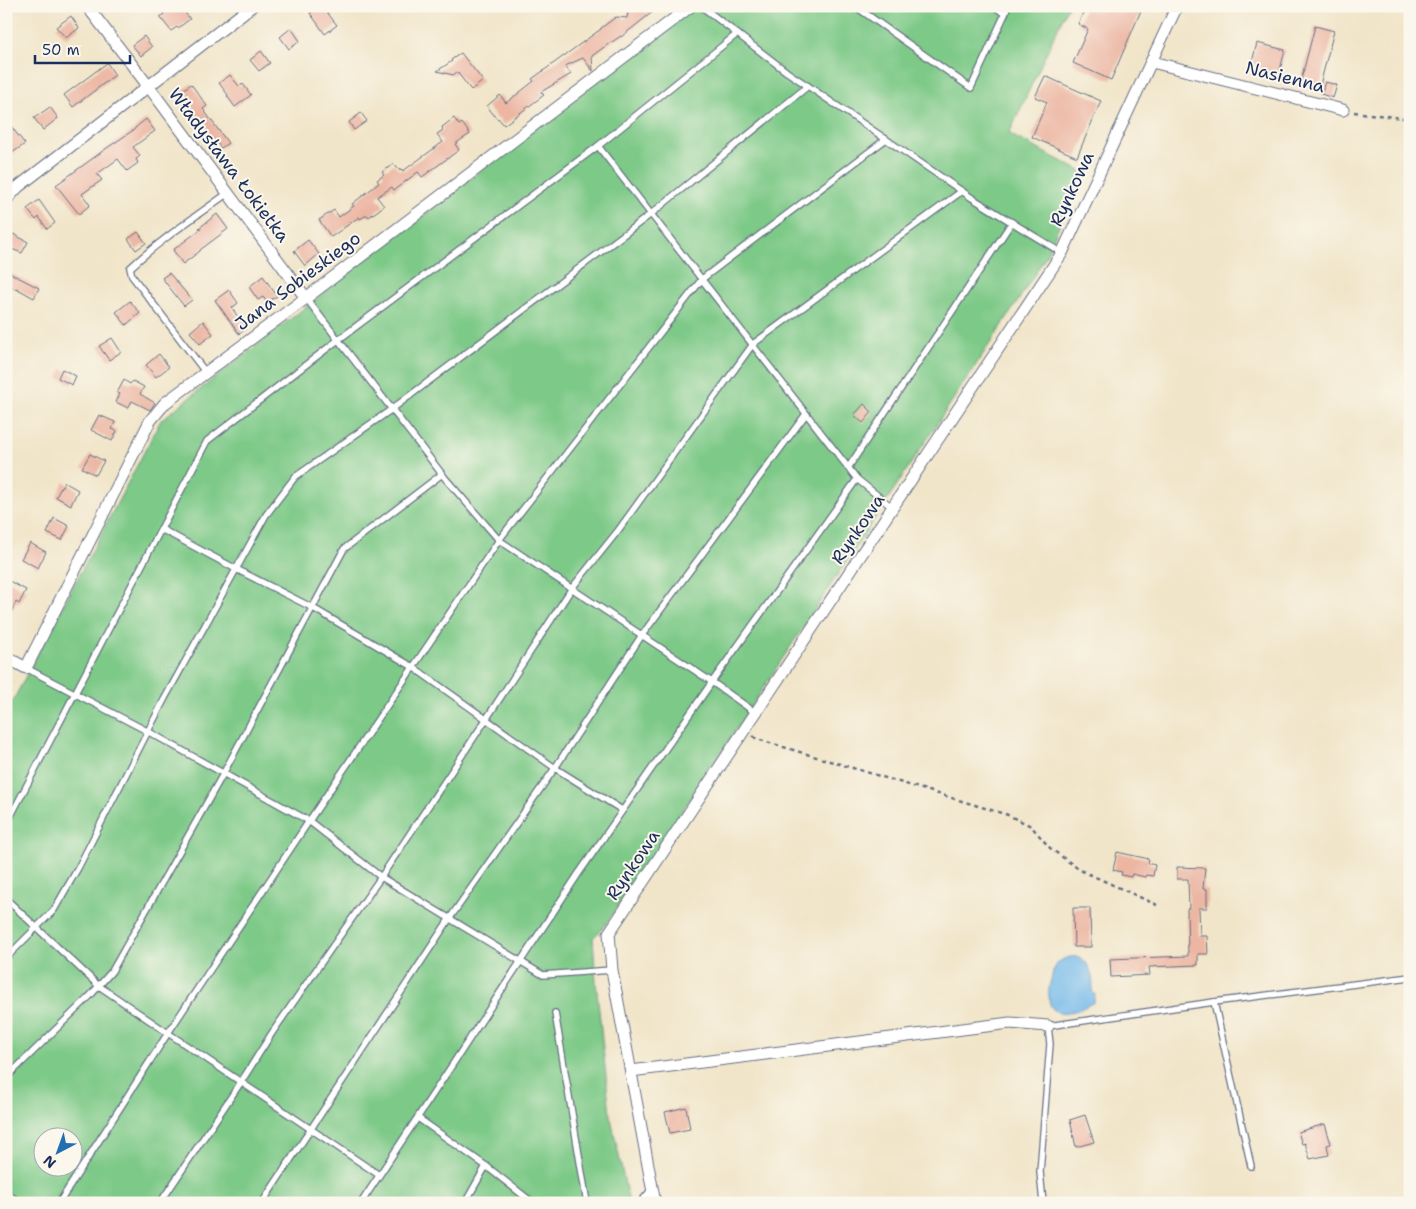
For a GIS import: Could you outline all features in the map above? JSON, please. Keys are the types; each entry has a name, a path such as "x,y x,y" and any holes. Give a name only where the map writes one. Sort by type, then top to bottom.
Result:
{"street":[{"name":"Władysława Łokietka","path":"87,6 306,298"},
{"path":"6,200 18,187 252,6"},
{"name":"Jana Sobieskiego","path":"26,668 150,421 165,403 691,6"},
{"name":"Rynkowa","path":"655,1203 612,970 608,933 1062,253 1177,6"},
{"name":"Nasienna","path":"1152,62 1343,110"},
{"path":"6,657 26,668"},
{"path":"631,1071 1010,1023 1048,1026"}],"lane":[{"path":"701,6 808,86 962,191 1062,253"},
{"path":"856,6 971,88 1008,6"},
{"path":"994,6 1004,14"},
{"path":"6,825 207,441 338,340 598,146 737,34"},
{"path":"6,958 54,910 78,868 165,698 236,569 266,516 295,477 392,409 651,214 808,86"},
{"path":"59,1203 308,821 499,540 702,279 886,139"},
{"path":"598,146 848,468 857,479 893,508"},
{"path":"160,1203 272,1033 381,877 572,588 617,532 752,344 962,191"},
{"path":"206,373 132,276 130,268 228,193"},
{"path":"848,468 1012,222"},
{"path":"306,298 442,474 499,540 756,713"},
{"path":"262,1203 450,918 555,768 642,635 806,414"},
{"path":"6,1078 112,971 223,774 344,550 442,474"},
{"path":"361,1203 622,810 857,479"},
{"path":"161,529 313,608 413,667 555,768 622,810"},
{"path":"26,668 149,732 308,821 381,877 543,975 612,970"},
{"path":"6,899 99,986 380,1175"},
{"path":"1043,1203 1040,1172 1050,1044 1048,1026 1214,1002 1410,977"},
{"path":"1214,1002 1251,1166"},
{"path":"555,1013 587,1203"},
{"path":"418,1118 486,1166 532,1203"},
{"path":"465,1203 486,1166"},
{"path":"640,1203 653,1188"},
{"path":"6,1193 20,1203"}],"path":[{"name":"Nasienna","path":"1343,110 1410,118"},
{"path":"744,730 757,739 1008,815 1031,826 1050,848 1080,870 1157,905"}],"green space":[{"path":"698,6 1068,6 1009,134 1082,172 1046,256 698,787 604,927 593,938 610,1114 629,1203 6,1203 6,714 161,420 673,20"}],"water":[{"path":"1070,957 1083,959 1089,967 1092,977 1092,991 1095,994 1094,1002 1076,1010 1060,1012 1054,1010 1050,1004 1050,983 1057,964 1063,959"}],"building":[{"path":"159,6 180,6 190,19 171,31 160,17 164,14"},
{"path":"320,6 337,25 325,34 310,13"},
{"path":"629,6 660,6 621,37 592,56 593,71 583,58 565,66 571,74 541,92 544,95 504,125 497,119 487,106 500,95 506,103 534,81 532,79 616,17 627,18"},
{"path":"1086,6 1143,6 1111,80 1073,63 1088,29 1078,24"},
{"path":"71,16 79,28 66,38 56,27"},
{"path":"1315,26 1334,31 1320,85 1301,80"},
{"path":"291,28 300,41 289,49 280,37"},
{"path":"144,36 152,47 141,56 132,45"},
{"path":"1257,43 1285,50 1279,74 1251,66"},
{"path":"261,51 270,63 259,71 250,60"},
{"path":"461,53 483,81 471,90 457,72 453,75 437,71"},
{"path":"107,63 115,75 73,107 64,95"},
{"path":"230,75 239,86 243,84 251,95 235,107 219,83"},
{"path":"1045,76 1101,101 1077,157 1032,137 1047,102 1035,97"},
{"path":"1325,82 1337,85 1333,98 1321,94"},
{"path":"191,84 207,106 203,109 228,143 221,148 212,137 209,139 202,129 204,127 179,93"},
{"path":"50,107 58,118 43,130 34,118"},
{"path":"361,113 367,121 354,130 349,122"},
{"path":"454,118 459,125 462,123 470,134 455,144 459,150 422,177 418,172 394,190 392,187 377,197 384,206 369,217 367,215 360,219 359,217 331,237 319,220 334,210 339,217 379,183 377,180 384,175 382,172 394,164 399,170 402,169 403,171 443,142 437,134 443,130 442,127"},
{"path":"146,119 155,131 133,147 140,156 136,159 138,163 127,171 118,159 97,174 102,180 82,194 90,205 79,214 56,185 135,129"},
{"path":"6,120 25,144 12,153 6,146"},
{"path":"39,200 55,223 47,229 39,217 36,220 27,209"},
{"path":"217,214 228,229 183,264 173,250"},
{"path":"6,230 28,242 22,253 6,247"},
{"path":"138,232 146,243 136,250 128,239"},
{"path":"308,240 319,254 305,266 294,251"},
{"path":"6,271 39,288 34,298 6,285"},
{"path":"169,273 192,300 184,306 162,278"},
{"path":"263,276 277,296 267,302 263,297 258,300 249,287"},
{"path":"229,290 238,303 232,308 246,329 239,334 215,300"},
{"path":"130,301 140,313 126,325 116,312"},
{"path":"203,321 213,334 200,344 190,332"},
{"path":"112,338 121,352 109,360 99,346"},
{"path":"159,354 169,367 156,377 146,365"},
{"path":"62,369 76,376 72,385 58,378"},
{"path":"124,380 130,384 133,381 144,387 140,394 155,403 150,410 132,401 128,408 116,402 120,394 117,393"},
{"path":"864,404 872,412 863,423 854,415"},
{"path":"99,415 115,422 112,429 117,431 112,441 91,430"},
{"path":"90,454 104,461 96,475 82,468"},
{"path":"64,482 78,490 71,505 56,497"},
{"path":"54,518 69,526 62,540 47,533"},
{"path":"30,543 46,552 38,568 21,559"},
{"path":"9,581 26,590 19,604 16,602 6,622 6,586"},
{"path":"1117,852 1149,859 1148,863 1155,865 1153,876 1146,875 1145,877 1132,874 1131,877 1121,875 1122,872 1113,870"},
{"path":"1177,867 1205,868 1203,889 1207,889 1207,908 1199,908 1200,936 1207,936 1208,954 1198,954 1198,965 1149,967 1150,975 1111,977 1110,959 1188,956 1188,879 1177,879"},
{"path":"1073,908 1090,908 1091,947 1074,947"},
{"path":"686,1107 690,1129 670,1133 665,1112"},
{"path":"1085,1115 1094,1142 1076,1147 1070,1120"},
{"path":"1325,1124 1331,1144 1327,1145 1329,1155 1310,1159 1305,1143 1302,1144 1298,1132"}]}
